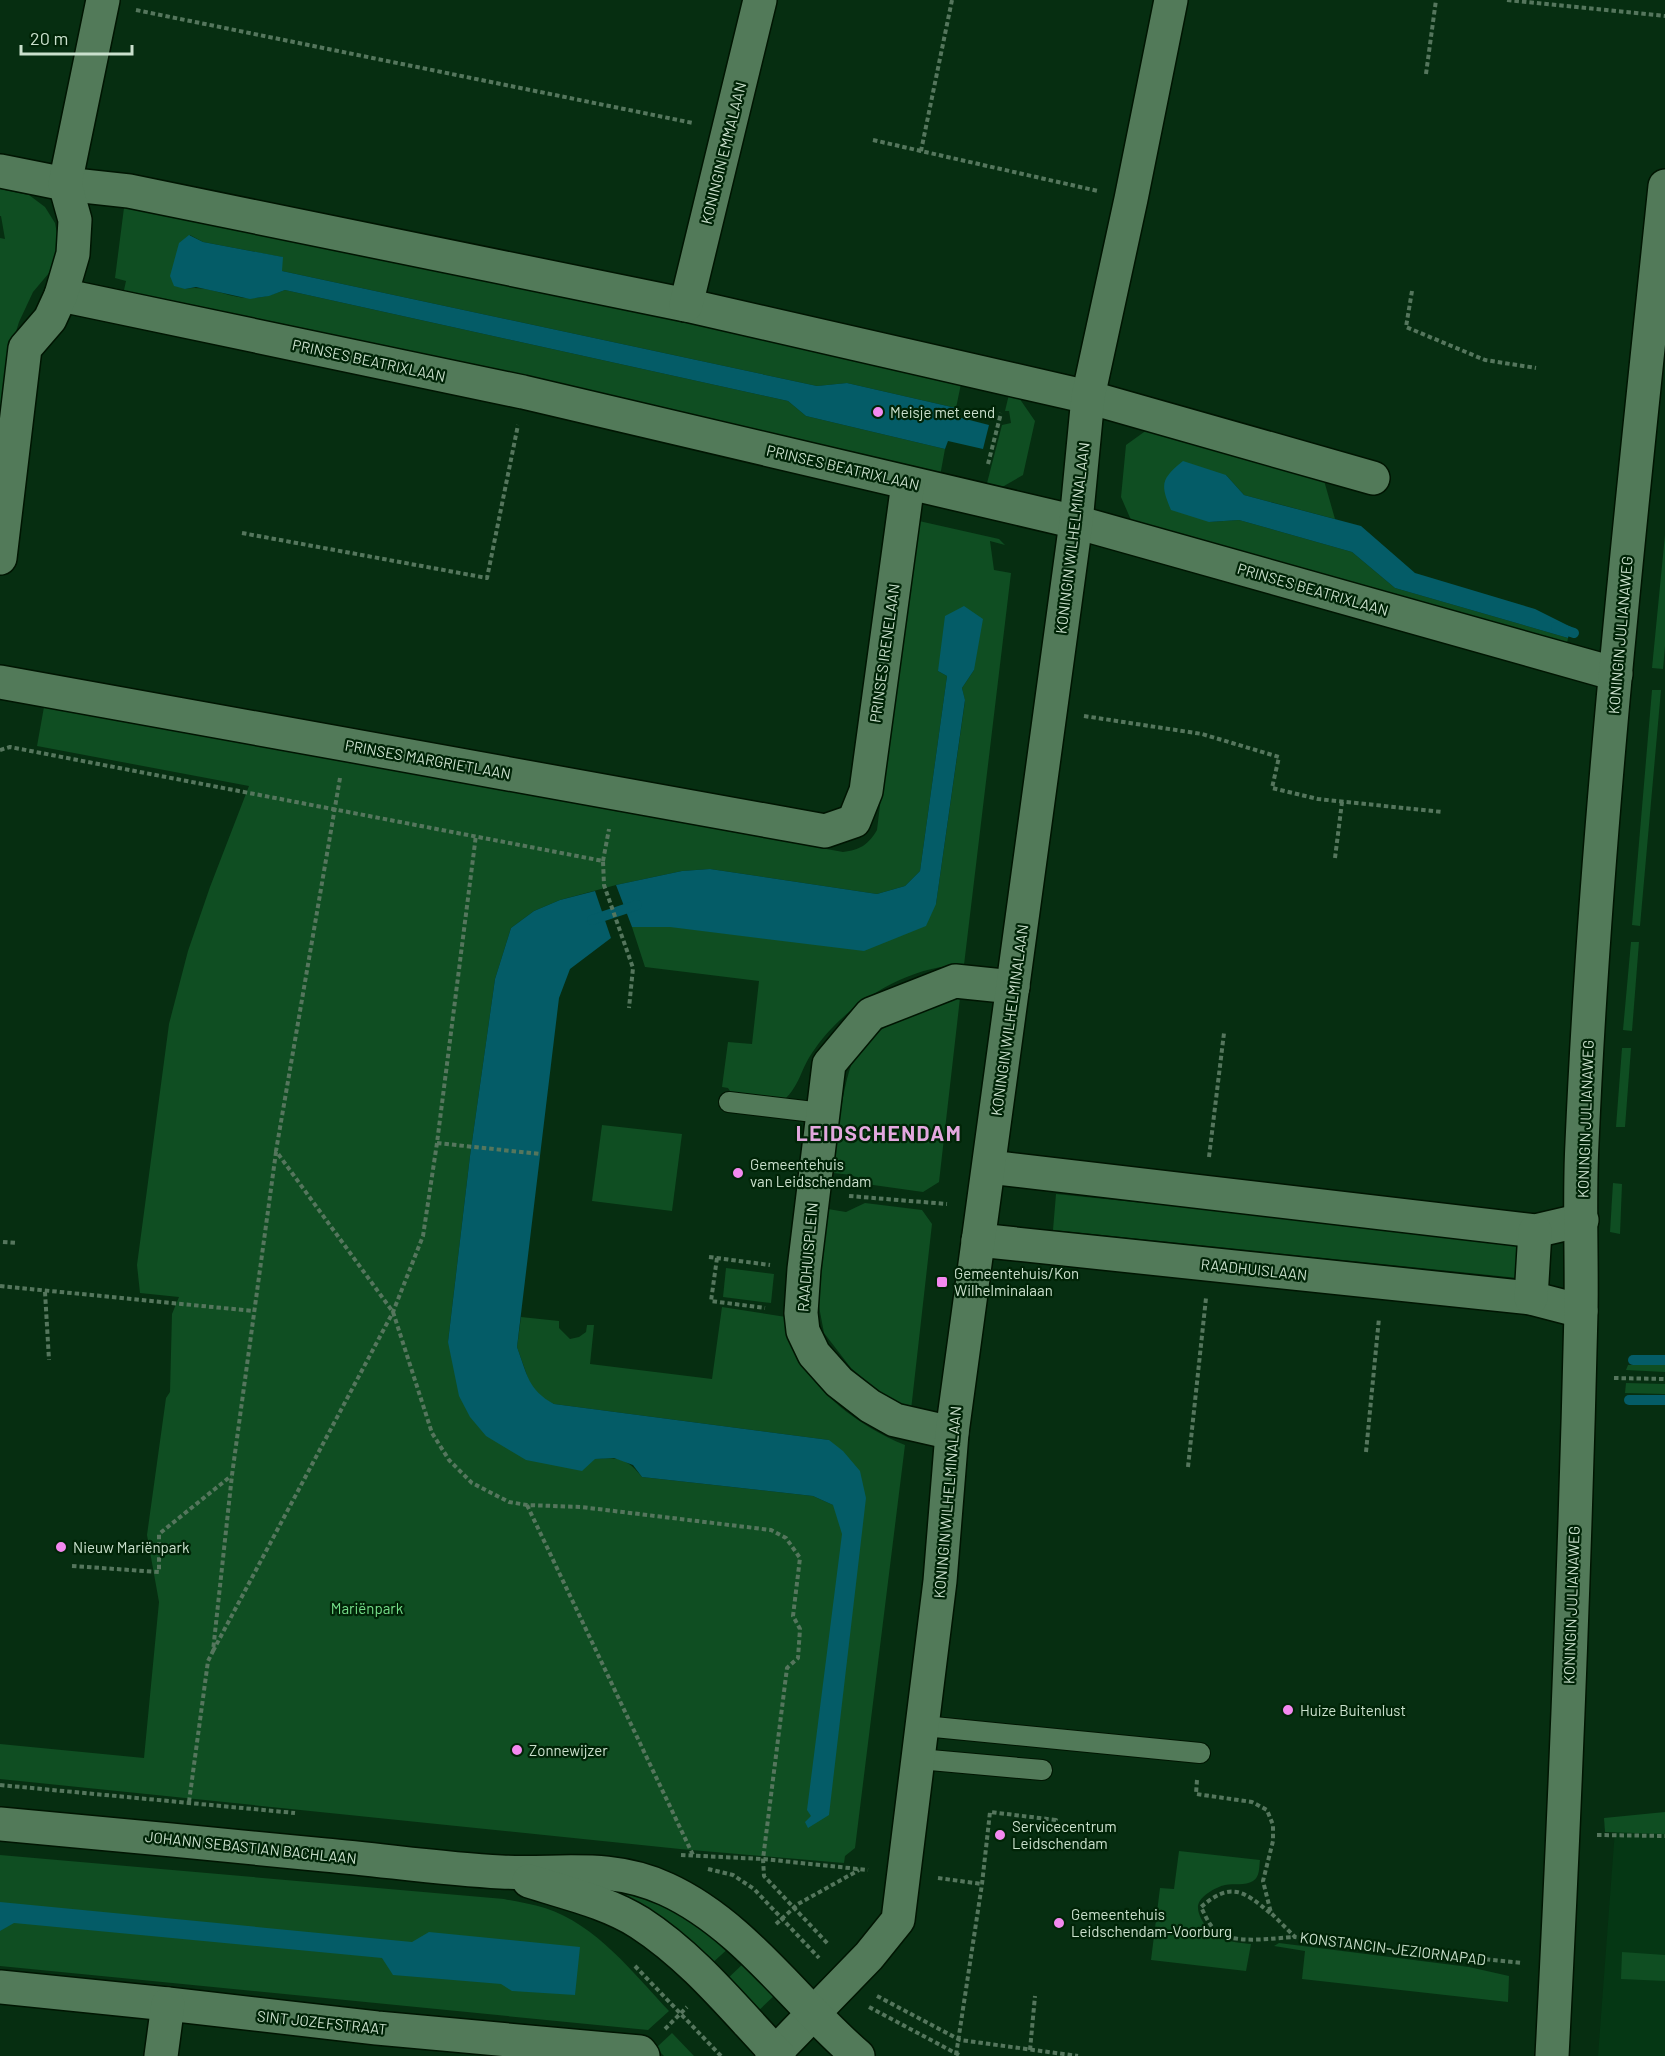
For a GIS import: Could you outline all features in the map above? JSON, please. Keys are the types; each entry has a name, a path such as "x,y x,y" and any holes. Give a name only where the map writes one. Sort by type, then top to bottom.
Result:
{"street":[{"name":"KONINGIN EMMALAAN","path":"686,306 760,0"},
{"name":"KONINGIN WILHELMINALAAN","path":"775,2055 869,1956 898,1920 924,1726 940,1581 952,1433 1076,522 1088,398 1171,0"},
{"path":"0,558 25,348 50,319 62,296 73,254 75,220 65,184 102,1"},
{"path":"0,171 65,184 129,191 686,306 1088,398 1373,478"},
{"name":"KONINGIN JULIANAWEG","path":"1552,2056 1581,1311 1581,1147 1594,936 1616,674 1665,186"},
{"name":"PRINSES BEATRIXLAAN","path":"62,296 523,392 1076,522 1616,674"},
{"name":"PRINSES IRENELAAN","path":"855,821 866,791 908,483"},
{"name":"PRINSES MARGRIETLAAN","path":"0,681 825,831 855,821"},
{"name":"RAADHUISPLEIN","path":"952,1433 896,1420 870,1406 839,1382 814,1354 803,1331 801,1313 804,1269 822,1113 829,1064 871,1014 955,981 1013,987"},
{"path":"989,1167 1535,1231 1582,1220"},
{"path":"1531,1298 1535,1231"},
{"name":"RAADHUISLAAN","path":"978,1240 1531,1298 1581,1311"},
{"name":"JOHANN SEBASTIAN BACHLAAN","path":"0,1824 501,1872 593,1871 622,1875 665,1888 702,1908 722,1924 858,2056"},
{"name":"JOHANN SEBASTIAN BACHLAAN","path":"501,1872 591,1900 639,1922 682,1954 775,2055"},
{"name":"SINT JOZEFSTRAAT","path":"0,1987 377,2028 640,2052 643,2056"},
{"path":"161,2056 168,2004"}],"lane":[{"path":"729,1102 822,1113"},
{"path":"924,1726 1019,1737 1200,1752"},
{"path":"920,1759 1042,1770"}],"path":[{"path":"921,151 952,0"},
{"path":"1426,74 1436,0"},
{"path":"1507,0 1665,16"},
{"path":"102,1 729,130"},
{"path":"873,140 1131,199"},
{"path":"1412,291 1406,327 1485,360 1536,368"},
{"path":"980,500 1009,380"},
{"path":"242,533 487,578 518,425"},
{"path":"1050,711 1202,734 1279,757 1272,788 1318,800 1442,812"},
{"path":"0,750 10,747 603,861 604,885 633,968 629,1008"},
{"path":"1335,858 1342,802"},
{"path":"213,1651 253,1311 276,1151 334,808"},
{"path":"189,1802 208,1661 393,1312 423,1236 476,835"},
{"path":"1205,1192 1224,1033"},
{"path":"437,1143 540,1154"},
{"path":"276,1151 393,1312 432,1433 449,1460 472,1484 509,1502 581,1507 771,1530 786,1539 800,1558 793,1616 800,1629 798,1658 787,1668 763,1859 764,1876 873,1994 960,2040 1078,2056"},
{"path":"844,1195 983,1207"},
{"path":"1,1242 17,1243"},
{"path":"709,1257 763,1264"},
{"path":"717,1258 711,1301 801,1313"},
{"path":"1188,1467 1209,1265"},
{"path":"1366,1452 1382,1282"},
{"path":"0,1286 253,1311"},
{"path":"45,1292 49,1360"},
{"path":"1613,1378 1665,1379"},
{"path":"72,1566 159,1572 159,1534 232,1475"},
{"path":"527,1505 693,1856"},
{"name":"KONSTANCIN-JEZIORNAPAD","path":"1200,1752 1196,1794 1252,1802 1267,1810 1273,1824 1273,1841 1263,1881 1271,1913 1294,1937 1343,1945 1557,1967"},
{"path":"956,2056 990,1812 1056,1820 1056,1825"},
{"path":"1586,1834 1665,1836"},
{"path":"1271,1913 1242,1892 1228,1892 1213,1897 1201,1907 1216,1931 1229,1938 1294,1937"},
{"path":"628,1959 721,2056"},
{"path":"1030,2049 1035,1996"}],"shaded area":[{"path":"1665,1829 1665,2056 1598,2056 1615,1830"}],"green space":[{"path":"0,189 29,195 45,207 55,223 60,249 54,267 33,292 19,322 9,354 0,429 0,238 5,239 0,216"},
{"path":"125,200 962,379 956,408 847,383 817,386 282,271 282,257 203,242 190,235 185,289 202,288 243,298 264,297 285,290 788,401 806,416 945,449 940,476 113,292 114,288 124,290 126,281 115,278"},
{"path":"1010,390 1015,392 1035,421 1023,475 997,490 986,487 1002,425 1011,423 1009,411 1005,411"},
{"path":"1151,427 1323,477 1335,519 1244,495 1226,475 1209,522 1239,520 1352,552 1395,588 1568,638 1566,648 1131,520 1121,497 1126,445"},
{"name":"Mariënpark","path":"919,521 999,539 1005,545 990,541 994,570 1011,573 964,965 920,972 878,991 858,1005 825,1036 784,1100 732,1094 728,1088 722,1087 728,1042 752,1044 759,981 645,967 632,927 670,927 936,904 965,701 962,688 974,670 938,671 947,676 920,871 905,886 877,894 710,869 682,871 616,885 560,900 534,911 511,928 495,979 470,1156 448,1342 595,1459 622,1460 632,1466 642,1477 813,1496 833,1505 829,1440 554,1404 538,1396 529,1381 517,1347 521,1317 559,1321 559,1328 570,1339 586,1332 587,1325 594,1325 590,1364 712,1379 722,1307 786,1317 791,1341 800,1361 824,1392 854,1418 905,1445 855,1848 845,1856 844,1863 680,1849 0,1779 0,1744 144,1758 159,1602 147,1535 166,1398 170,1392 172,1314 179,1297 140,1293 137,1265 169,1024 188,951 249,786 37,746 44,707 843,852 849,851 863,846 877,830 913,532"},
{"path":"1665,535 1665,646 1663,669 1652,668"},
{"path":"1652,690 1661,690 1640,926 1632,925"},
{"path":"1631,942 1639,942 1632,1031 1623,1030"},
{"path":"960,998 939,1182 923,1192 866,1184 852,1175 833,1173 845,1088 849,1071 861,1046 908,1014 929,1004"},
{"path":"1622,1048 1631,1048 1625,1127 1616,1127"},
{"path":"602,1125 682,1134 672,1211 592,1201"},
{"path":"1613,1183 1622,1184 1620,1234 1610,1232"},
{"path":"1056,1194 1520,1241 1518,1278 1053,1230"},
{"path":"865,1203 922,1210 932,1224 911,1410 881,1394 851,1368 824,1333 817,1296 828,1209 846,1212"},
{"path":"726,1268 774,1274 771,1303 723,1297"},
{"path":"1628,1365 1665,1365 1665,1372 1626,1370"},
{"path":"1626,1383 1665,1384 1665,1394 1625,1393"},
{"path":"1665,1812 1665,1834 1605,1832 1604,1818"},
{"path":"1179,1851 1260,1860 1258,1874 1253,1881 1217,1888 1204,1896 1198,1910 1209,1930 1219,1938 1251,1944 1246,1971 1151,1960 1160,1888 1174,1889"},
{"path":"0,1855 504,1899 535,1905 564,1916 598,1938 628,1966 669,2011 648,2030 0,1966"},
{"path":"590,1882 664,1898 731,1946 710,1965"},
{"path":"1279,1943 1469,1967 1509,1976 1508,2002 1302,1979 1305,1951 1274,1946"},
{"path":"1622,1952 1665,1955 1665,1981 1621,1979"},
{"path":"746,1961 777,1993 755,2014 724,1982"},
{"path":"672,2033 694,2056 664,2056 656,2048"}],"water":[{"path":"189,235 203,242 283,257 282,271 817,386 847,383 956,408 954,416 989,425 983,449 948,441 945,449 806,416 788,401 285,290 269,296 250,299 196,287 185,289 174,286 170,276 179,243"},
{"path":"1183,461 1226,475 1244,495 1361,526 1415,573 1535,609 1571,627 1568,638 1395,588 1352,552 1239,520 1209,522 1171,510 1165,494 1165,482 1170,473"},
{"path":"964,606 983,619 974,670 962,688 965,700 936,904 926,926 864,951 670,927 632,927 616,885 682,871 710,869 877,894 905,886 920,871 947,676 938,671 945,616"},
{"path":"595,891 611,938 570,969 559,998 517,1347 526,1373 534,1387 545,1399 554,1404 829,1440 843,1451 860,1471 866,1498 829,1815 808,1828 805,1822 811,1816 807,1810 842,1534 833,1505 813,1496 642,1477 633,1465 614,1458 595,1459 582,1471 526,1460 486,1436 470,1417 459,1396 448,1342 470,1156 495,979 511,928 534,911 560,900"},
{"path":"0,1902 412,1942 429,1932 580,1947 575,1995 512,1991 501,1984 393,1975 382,1958 14,1923 0,1931"}],"waterway":[{"path":"1556,627 1574,633"},
{"path":"592,920 637,905"},
{"path":"1633,1360 1665,1360"},
{"path":"1629,1400 1665,1400"}],"place":[{"name":"Meisje met eend","path":"878,412"},
{"name":"Gemeentehuis van Leidschendam","path":"738,1173"},
{"name":"Gemeentehuis/Kon Wilhelminalaan","path":"942,1282"},
{"name":"Nieuw Mariënpark","path":"61,1547"},
{"name":"Huize Buitenlust","path":"1288,1710"},
{"name":"Zonnewijzer","path":"517,1750"},
{"name":"Servicecentrum Leidschendam","path":"1000,1835"},
{"name":"Gemeentehuis Leidschendam-Voorburg","path":"1059,1923"}],"district":[{"name":"LEIDSCHENDAM","path":"879,1132"}]}
